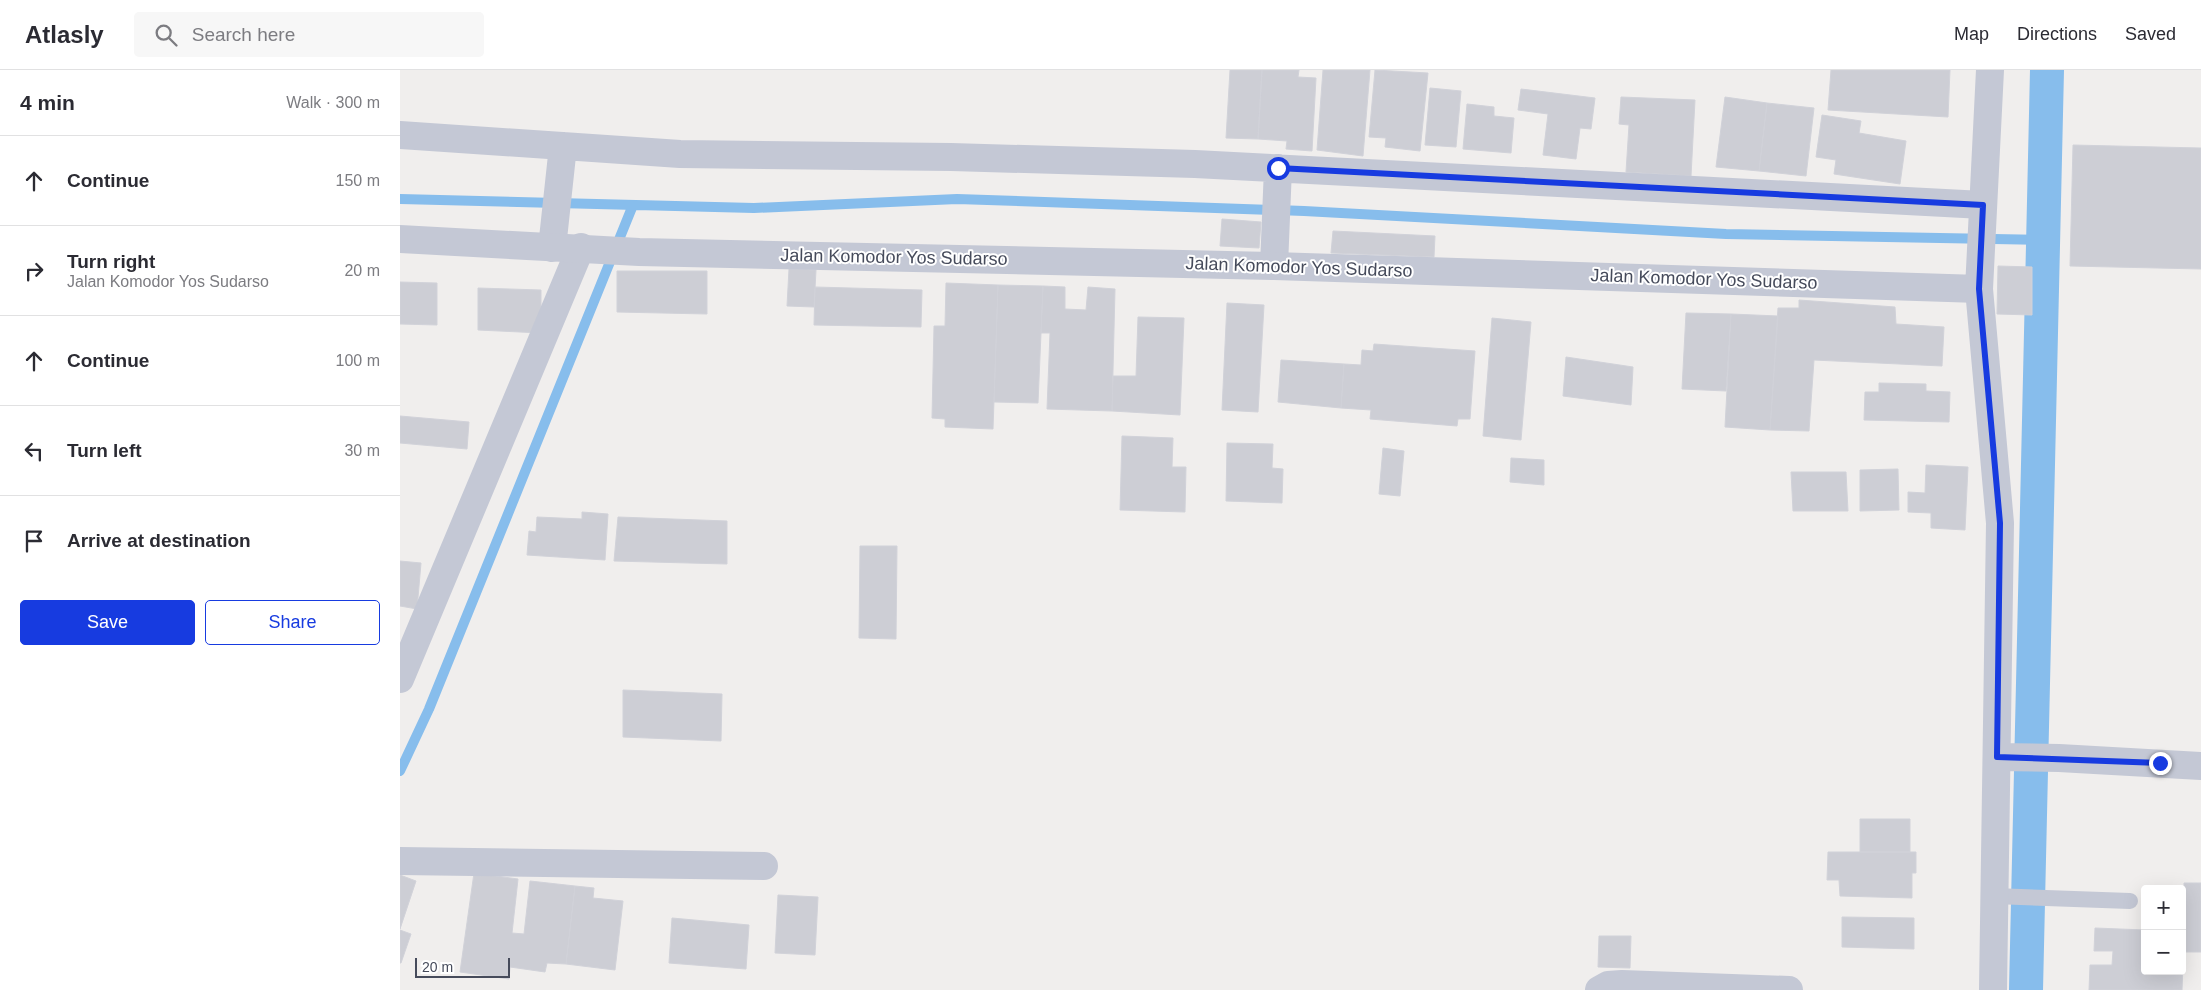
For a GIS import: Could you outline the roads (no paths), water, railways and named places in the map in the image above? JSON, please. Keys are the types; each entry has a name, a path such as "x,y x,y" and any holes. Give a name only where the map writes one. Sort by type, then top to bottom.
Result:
{"street":[{"path":"1990,70 1980,276 2000,523 2004,757 2000,896 1992,990"},
{"path":"400,135 562,156 680,154 951,157 1195,164 1278,174 1983,209"},
{"path":"554,236 562,156"},
{"path":"1274,266 1278,174"},
{"name":"Jalan Komodor Yos Sudarso","path":"400,239 554,236 589,249 639,252 1274,266 1980,276"},
{"path":"400,679 589,249"},
{"path":"2004,757 2059,758 2201,766"},
{"path":"400,861 764,866"},
{"path":"1599,990 1608,985 1622,984 1789,990"}],"lane":[{"path":"2000,896 2130,902"}],"waterway":[{"path":"2026,990 2047,70"},
{"path":"400,199 754,208 957,199 1304,211 1726,234 2043,240"},
{"path":"400,771 429,709 633,205"}]}
